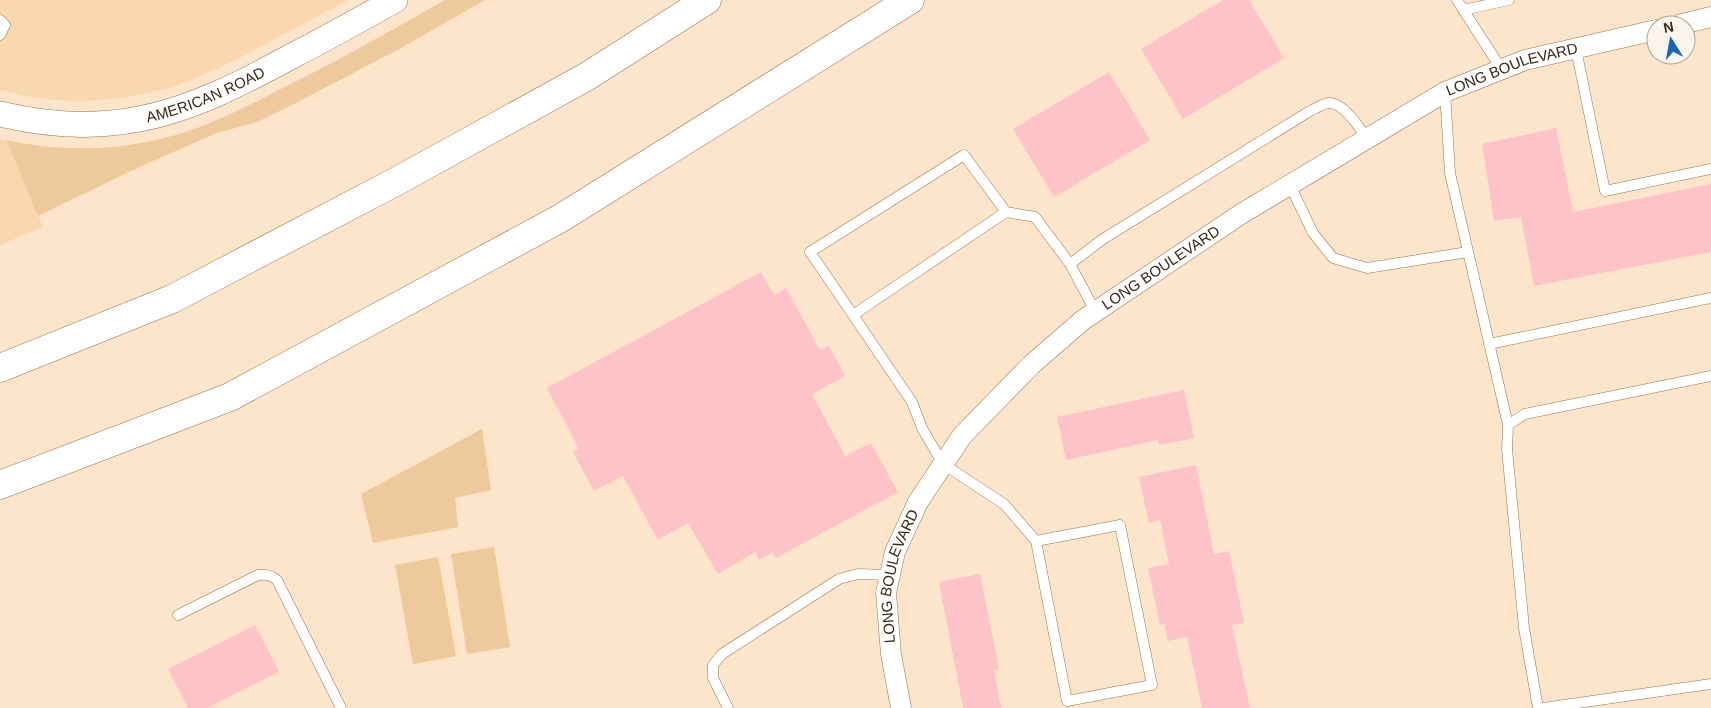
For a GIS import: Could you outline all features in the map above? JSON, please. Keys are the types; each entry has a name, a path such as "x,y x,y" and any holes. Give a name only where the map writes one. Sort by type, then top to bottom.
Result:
{"highway":[{"path":"0,368 172,298 388,185 586,77 707,0"},
{"path":"0,485 230,397 561,218 910,0"}],"street":[{"name":"AMERICAN ROAD","path":"0,114 35,121 90,125 125,122 158,115 187,106 241,82 395,0"},
{"path":"1696,21 1711,17"},
{"name":"LONG BOULEVARD","path":"901,708 891,654 886,593 895,552 918,502 962,436 1031,365 1095,311 1241,214 1445,92 1525,60 1646,32"}],"lane":[{"path":"1457,0 1502,70"},
{"path":"1464,10 1509,0"},
{"path":"0,20 5,25 0,35"},
{"path":"1576,49 1605,191 1711,169"},
{"path":"1445,92 1450,172 1508,425 1507,449 1524,628 1538,708"},
{"path":"1070,264 1103,239 1316,108 1329,103 1340,106 1357,123 1367,139"},
{"path":"1006,212 964,155 810,252 912,402 922,428 943,464 1004,504 1036,541 1067,701 1152,685 1120,525 1036,541"},
{"path":"1290,185 1313,233 1333,258 1367,268 1468,252"},
{"path":"853,315 1006,212 1036,216 1070,264 1095,311"},
{"path":"1489,344 1711,298"},
{"path":"1508,425 1525,414 1711,376"},
{"path":"178,615 258,574 272,576 277,580 341,708"},
{"path":"728,708 713,678 713,665 722,654 839,579 858,574 890,575"},
{"path":"1543,708 1711,684"}],"shaded area":[{"path":"0,0 348,0 238,59 192,80 170,88 124,98 76,102 29,97 0,90"},
{"path":"445,0 485,0 401,48 257,122 217,133 137,168 38,216 6,140 58,147 109,147 135,144 185,132 232,114 371,42"},
{"path":"0,139 6,140 43,227 0,245"},
{"path":"482,429 491,490 455,498 458,527 373,543 361,494"},
{"path":"494,547 510,647 467,654 451,554"},
{"path":"438,557 456,656 413,664 395,565"}],"building":[{"path":"1223,0 1249,0 1284,58 1183,119 1141,49"},
{"path":"1109,72 1150,140 1054,197 1013,129"},
{"path":"1556,128 1573,212 1711,184 1711,252 1534,286 1521,217 1494,221 1482,144"},
{"path":"761,272 774,295 786,288 820,350 829,346 845,376 812,394 845,456 871,443 898,492 776,558 773,552 759,560 755,552 718,574 688,523 658,540 623,476 594,491 573,452 579,449 547,388"},
{"path":"1184,390 1194,438 1159,445 1158,440 1066,460 1057,417"},
{"path":"1196,465 1214,554 1229,551 1244,623 1232,625 1250,708 1202,708 1187,637 1168,641 1164,624 1160,625 1148,568 1169,564 1160,520 1149,523 1139,477"},
{"path":"980,574 999,669 994,670 1001,708 963,708 939,582"},
{"path":"255,625 279,672 207,708 188,708 168,669"}]}
